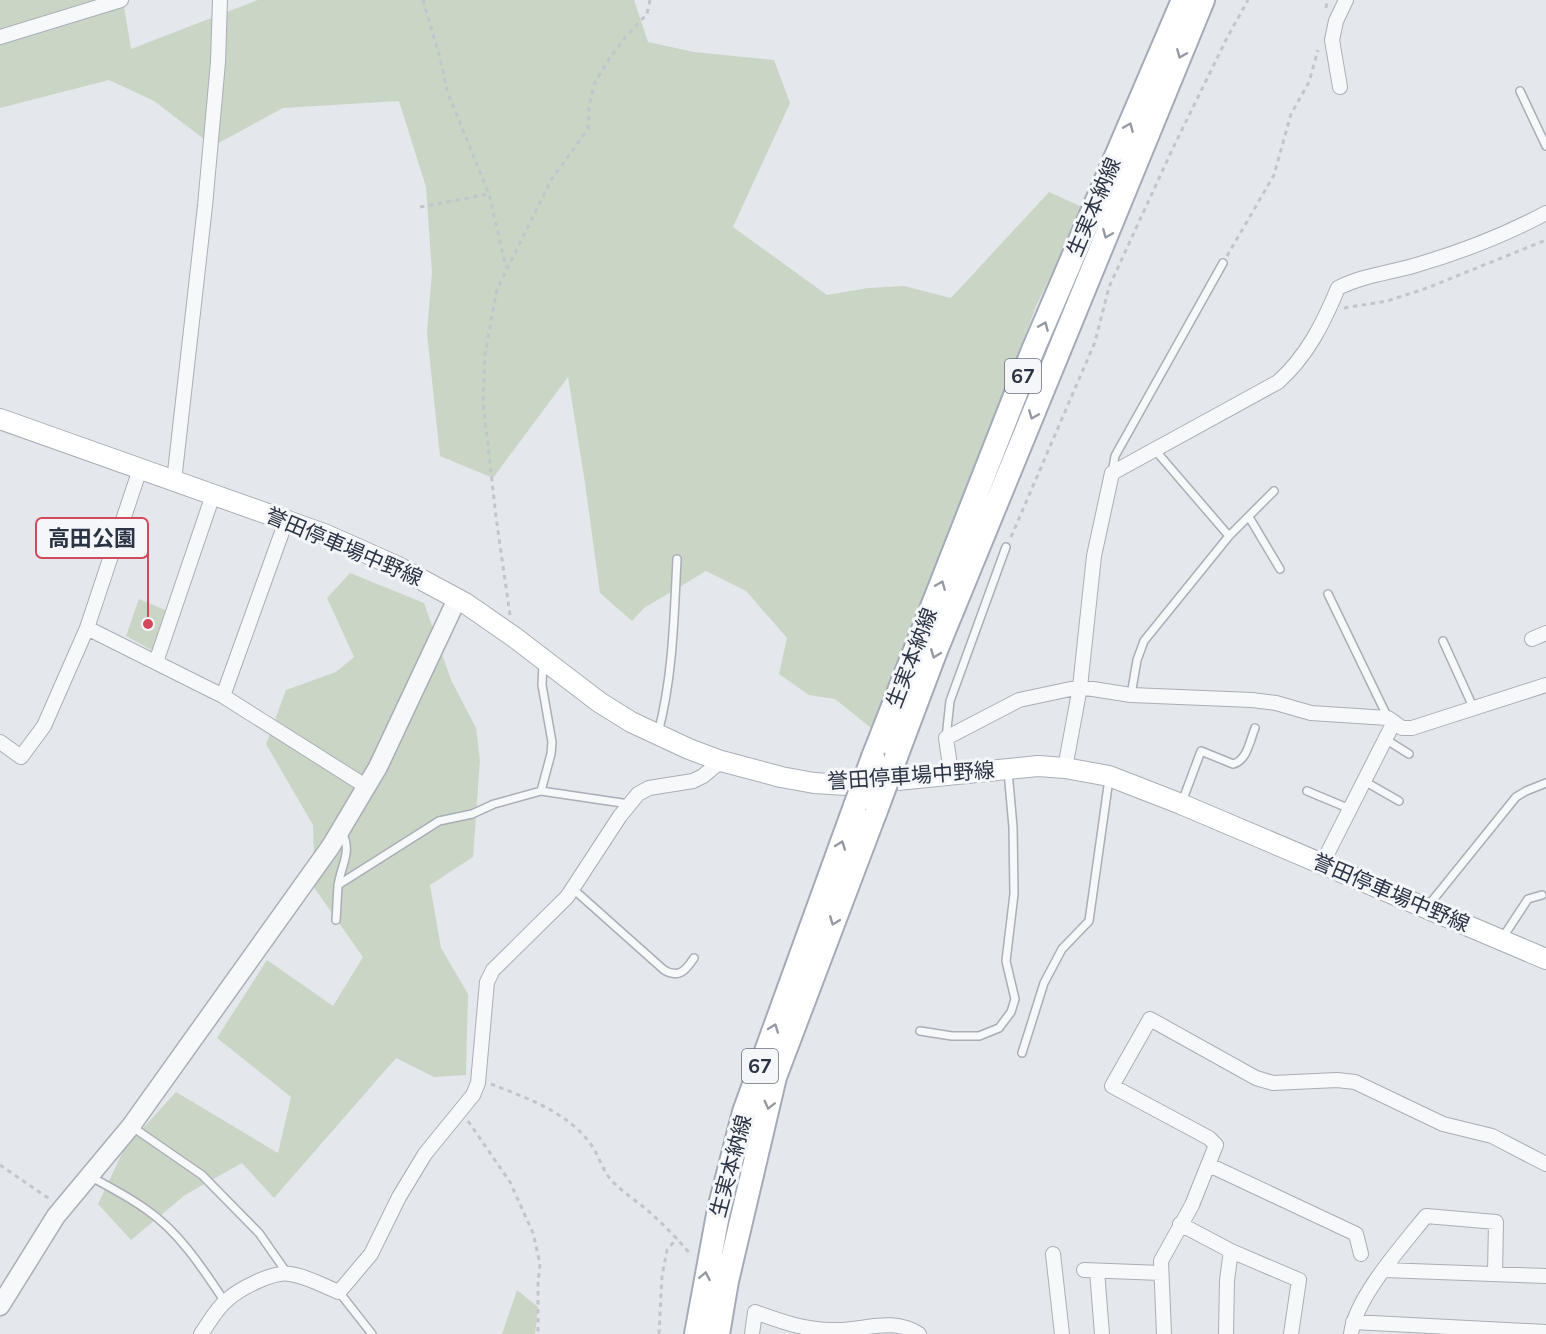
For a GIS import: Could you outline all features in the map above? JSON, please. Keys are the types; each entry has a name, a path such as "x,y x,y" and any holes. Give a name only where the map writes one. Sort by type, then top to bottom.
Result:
{"main road":[{"name":"生実本納線","path":"718,1334 731,1261 775,1077 877,808 885,757 1033,350 1183,0"},
{"name":"生実本納線","path":"696,1334 719,1209 744,1112 855,806 885,757 937,648 1203,0"},
{"name":"誉田停車場中野線","path":"0,419 324,534 396,566 458,599 514,637 598,702 631,722 657,736 721,761 792,779 847,785 1038,766 1109,776 1181,804 1546,959"}],"street":[{"path":"0,37 121,0"},
{"path":"174,481 205,206 218,62 220,0"},
{"path":"1340,87 1326,43 1346,0"},
{"path":"1065,768 1080,687 1094,556 1112,473 1278,382 1294,368 1311,346 1338,288 1351,281 1445,255 1486,240 1546,213"},
{"path":"0,742 21,757 44,726 87,628 140,469"},
{"path":"156,662 213,495"},
{"path":"224,696 286,521"},
{"path":"0,1306 62,1208 131,1126 340,830 378,767 458,599"},
{"path":"87,628 224,696 367,787"},
{"path":"1532,639 1546,633"},
{"path":"951,773 946,738 1019,700 1080,687 1131,695 1252,700 1276,703 1311,713 1391,720 1402,728 1412,728 1546,686"},
{"path":"1322,864 1385,739 1391,720"},
{"path":"201,1334 225,1302 262,1280 287,1273 298,1275 339,1292 371,1254 399,1197 425,1154 473,1095 478,1079 487,982 493,970 567,897 628,804 638,794 649,788 693,781 721,761"},
{"path":"1164,1334 1161,1260 1192,1205 1216,1145 1209,1138 1112,1086 1150,1019 1256,1078 1273,1083 1337,1080 1355,1082 1443,1124 1492,1136 1546,1164"},
{"path":"1209,1165 1356,1234 1361,1254"},
{"path":"1495,1274 1496,1222 1426,1216 1384,1270 1359,1308 1352,1328 1546,1332"},
{"path":"1180,1224 1231,1251 1299,1280 1291,1334"},
{"path":"1226,1334 1227,1280 1231,1251"},
{"path":"1053,1254 1062,1334"},
{"path":"1102,1334 1090,1270 1161,1273"},
{"path":"1384,1270 1546,1276"},
{"path":"752,1334 755,1312 781,1322 813,1329 837,1330 898,1325 919,1334"}],"lane":[{"path":"1520,91 1546,146"},
{"path":"1112,473 1115,456 1223,263"},
{"path":"1155,450 1229,536"},
{"path":"1131,695 1137,660 1144,641 1229,536 1274,491"},
{"path":"1249,517 1280,569"},
{"path":"946,738 950,701 1006,547"},
{"path":"657,736 664,710 672,646 677,559"},
{"path":"1328,594 1391,720"},
{"path":"1443,641 1474,709"},
{"path":"541,791 552,742 542,685 543,660"},
{"path":"1181,804 1201,752 1233,764 1239,763 1244,758 1255,728"},
{"path":"1385,739 1409,754"},
{"path":"920,1031 952,1036 979,1035 999,1028 1011,1012 1014,999 1005,961 1014,894 1013,827 1008,768"},
{"path":"1022,1053 1044,983 1062,949 1089,921 1109,776"},
{"path":"1364,781 1399,801"},
{"path":"1426,908 1516,798 1546,783"},
{"path":"338,885 439,820 472,814 494,804 541,791 628,804"},
{"path":"1308,791 1350,809"},
{"path":"336,920 338,885 347,850 346,841 340,830"},
{"path":"572,888 672,975 681,974 694,958"},
{"path":"1501,940 1528,899 1542,895"},
{"path":"131,1126 202,1175 259,1233 287,1273"},
{"path":"89,1176 139,1205 165,1225 198,1261 225,1302"},
{"path":"339,1292 372,1334"}],"path":[{"path":"423,0 440,58 447,92 489,194 506,267"},
{"path":"514,637 496,517 483,401 485,354 497,288 551,180 588,129 589,107 594,84 609,59 647,14 650,0"},
{"path":"1006,547 1095,342 1109,287 1177,140 1248,0"},
{"path":"1325,11 1327,0"},
{"path":"1223,263 1274,175 1291,114 1309,82 1326,43"},
{"path":"420,207 489,194"},
{"path":"1329,311 1387,301 1427,288 1546,240"},
{"path":"478,1079 521,1096 577,1128 593,1147 613,1182 677,1238 697,1261"},
{"path":"460,1110 510,1182 533,1233 540,1264 538,1334"},
{"path":"0,1165 62,1208"},
{"path":"659,1334 662,1276 667,1250 677,1238"}],"green space":[{"path":"0,0 123,0 131,49 258,0 634,0 648,42 694,52 774,60 790,103 733,227 827,295 868,288 904,286 951,298 1049,192 1084,208 1036,306 926,601 886,740 835,699 809,695 779,674 787,638 746,591 706,571 644,608 632,621 600,593 568,377 493,478 440,456 427,333 432,272 426,187 399,101 283,108 213,146 154,101 109,80 0,108"},
{"path":"350,573 424,603 451,680 476,728 480,760 473,857 430,885 441,948 468,994 466,1075 434,1077 396,1058 274,1198 242,1163 185,1195 131,1240 98,1204 124,1149 176,1092 278,1153 291,1097 217,1038 267,960 333,1006 363,957 315,889 313,825 266,744 286,690 336,672 354,657 327,598"},
{"path":"139,599 170,612 155,652 126,636"},
{"path":"517,1290 538,1307 535,1334 502,1334"}],"place":[{"name":"高田公園","path":"148,624"}]}
